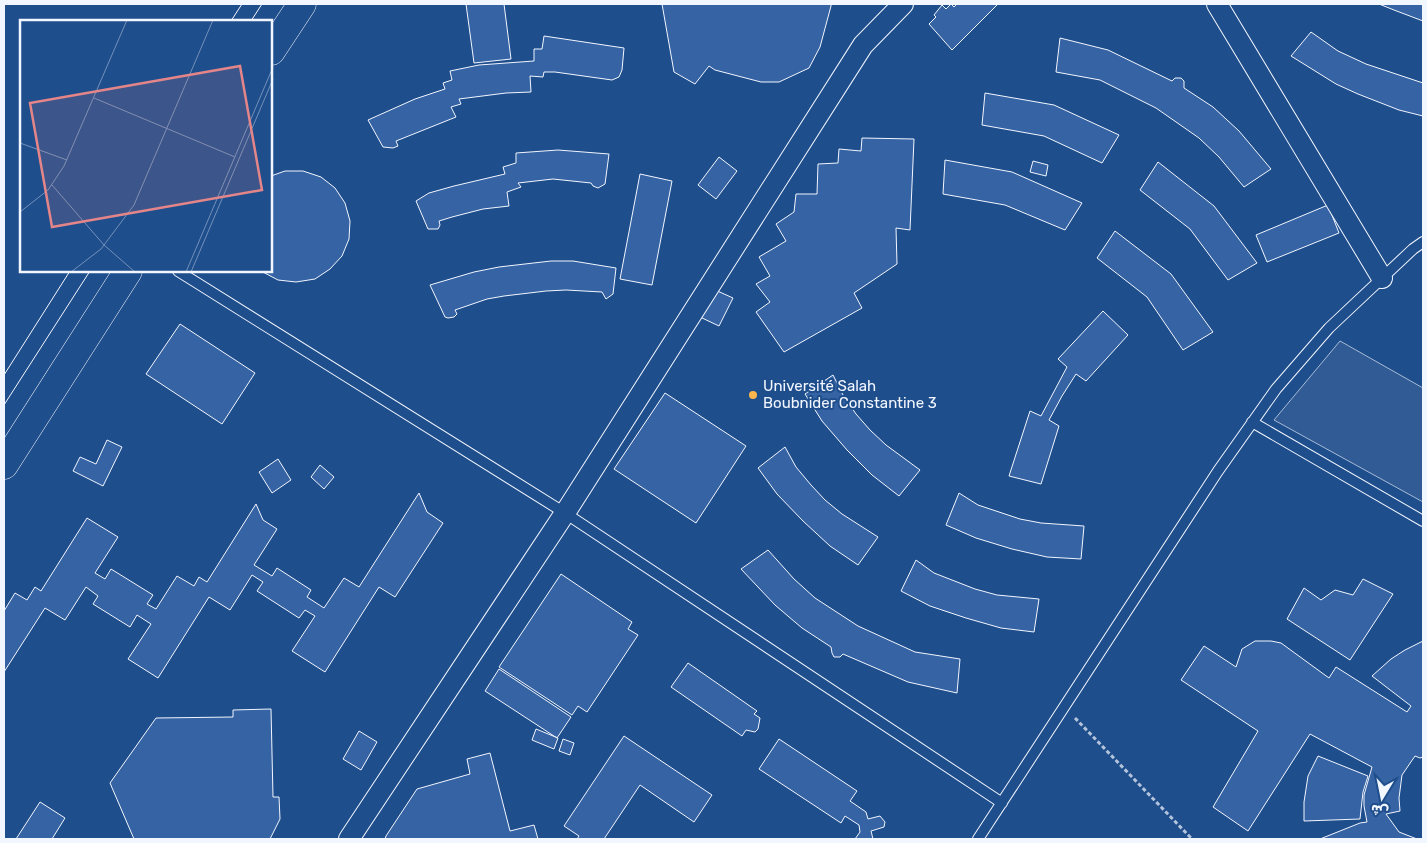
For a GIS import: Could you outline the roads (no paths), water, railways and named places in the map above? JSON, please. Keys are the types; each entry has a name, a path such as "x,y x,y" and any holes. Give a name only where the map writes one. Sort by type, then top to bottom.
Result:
{"main road":[{"path":"272,49 302,4"},
{"path":"4,465 127,272"}],"street":[{"path":"349,839 565,513 863,45 902,4"},
{"path":"1217,4 1382,278"}],"lane":[{"path":"978,839 1212,479 1276,389 1329,328 1423,242"},
{"path":"180,272 565,513 1002,804"},
{"path":"1252,422 1423,521"}],"tram line":[{"path":"232,20 242,4"},
{"path":"252,20 262,4"},
{"path":"4,375 69,272"},
{"path":"4,405 89,272"}],"place":[{"name":"Université Salah Boubnider Constantine 3","path":"753,395"}]}
